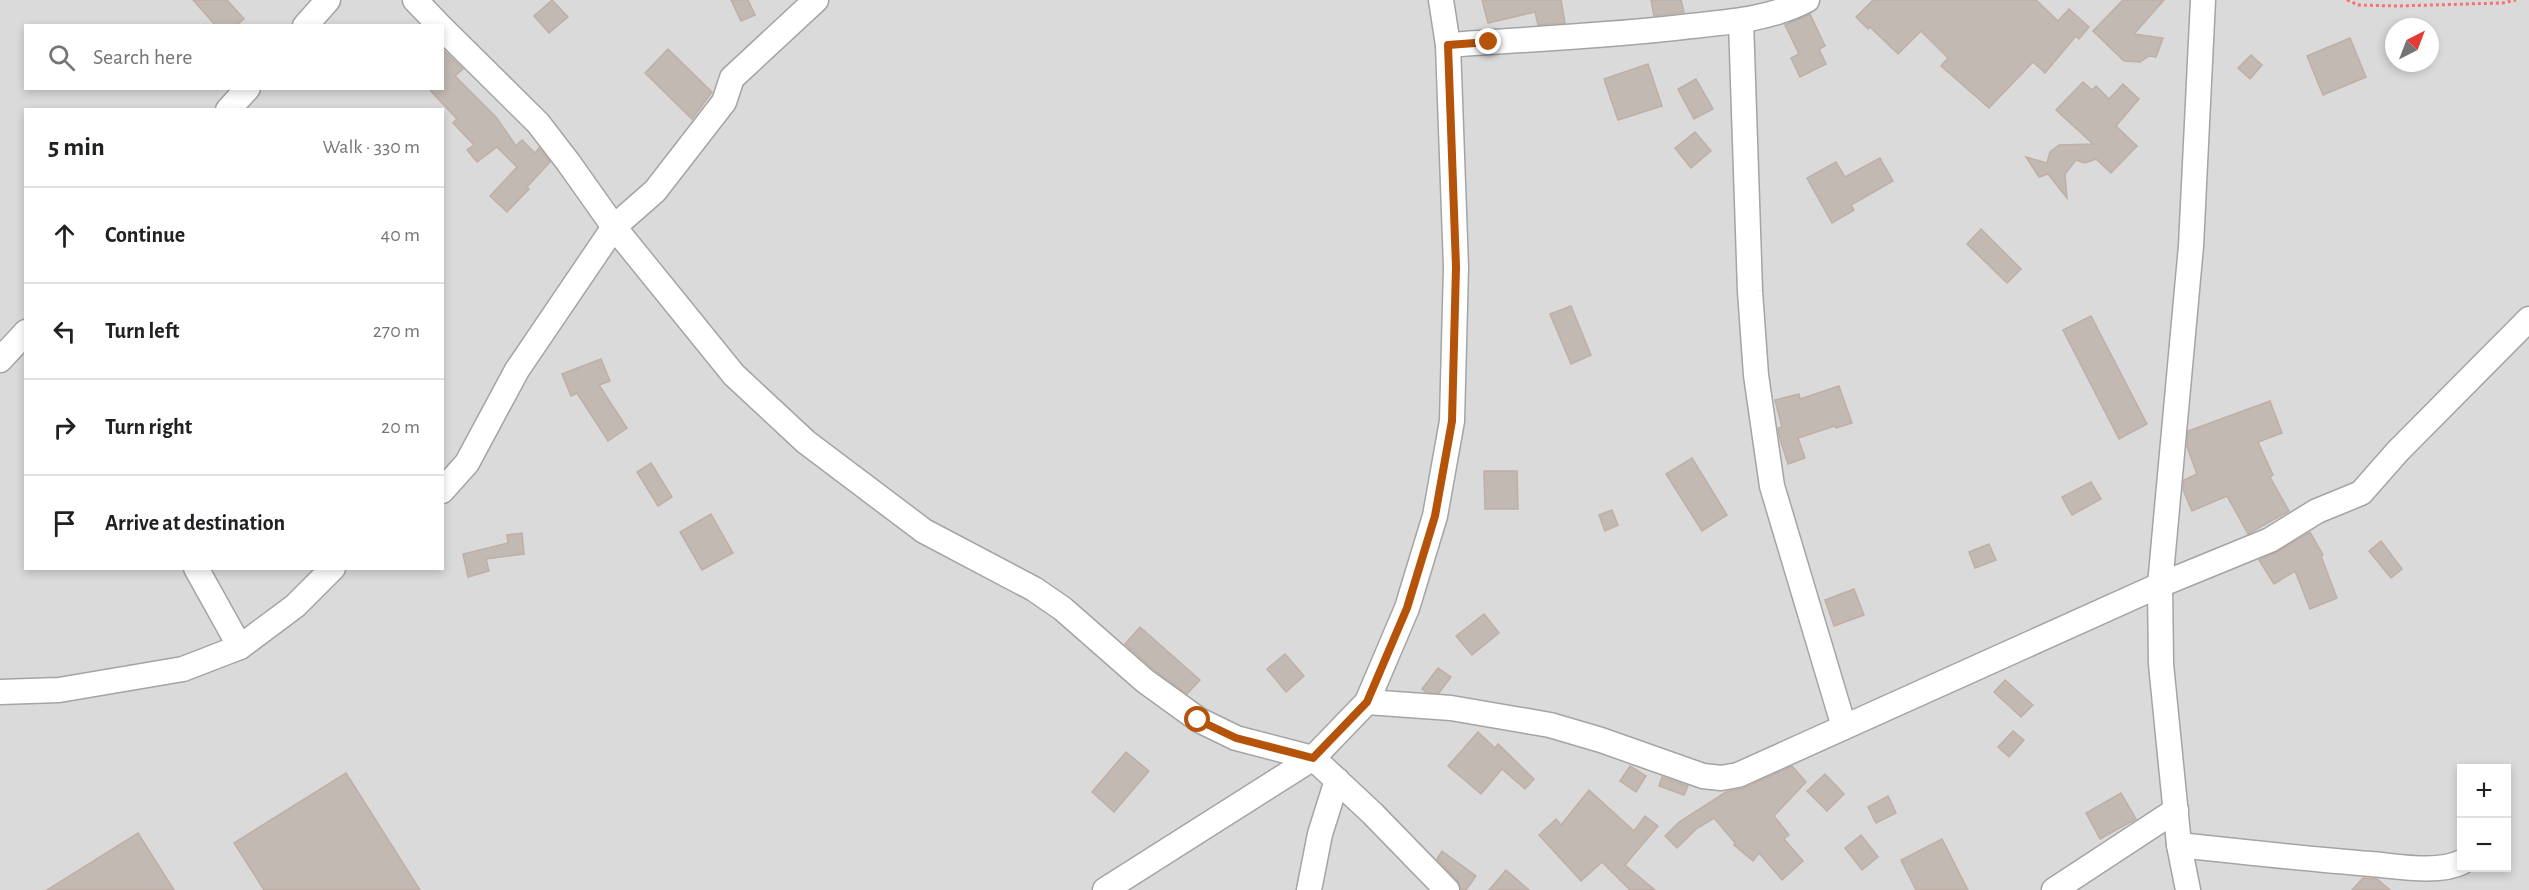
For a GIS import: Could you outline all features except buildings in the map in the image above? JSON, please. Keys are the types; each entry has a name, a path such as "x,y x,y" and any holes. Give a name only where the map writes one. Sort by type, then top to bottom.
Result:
{"street":[{"path":"307,24 328,0"},
{"path":"415,0 438,24"},
{"path":"444,489 466,463 517,370 614,227 655,191 724,102 732,78 816,0"},
{"path":"1105,890 1313,758 1367,702 1407,608 1435,516 1452,421 1456,267 1448,45 1441,0"},
{"path":"1448,45 1639,33 1741,21 1807,0"},
{"path":"2188,890 2179,845 2161,664 2160,585 2191,246 2203,0"},
{"path":"1741,21 1750,291 1756,375 1771,475 1844,727"},
{"path":"444,30 538,123 614,227 734,375 806,442 924,531 1034,589 1064,609 1145,681 1198,720 1236,738 1313,758 1447,890"},
{"path":"230,108 246,90"},
{"path":"1367,702 1450,708 1550,726 1601,740 1703,776 1721,778 1738,775 2160,585 2270,540 2317,511 2361,493 2398,451 2529,319"},
{"path":"0,360 24,334"},
{"path":"197,570 240,647"},
{"path":"0,692 59,690 183,669 240,647 295,606 309,578 328,570"},
{"path":"1309,890 1320,834 1336,780"},
{"path":"2055,890 2176,810"},
{"path":"2179,845 2315,860 2429,868 2457,865"}],"path":[{"path":"2347,0 2358,5 2396,6 2503,3 2516,0"}],"shaded area":[{"path":"0,0 2529,0 2529,890 0,890"}],"route":[{"path":"1198,720 1236,738 1313,758 1367,702 1407,608 1435,516 1452,421 1456,267 1448,45 1489,42"}]}
